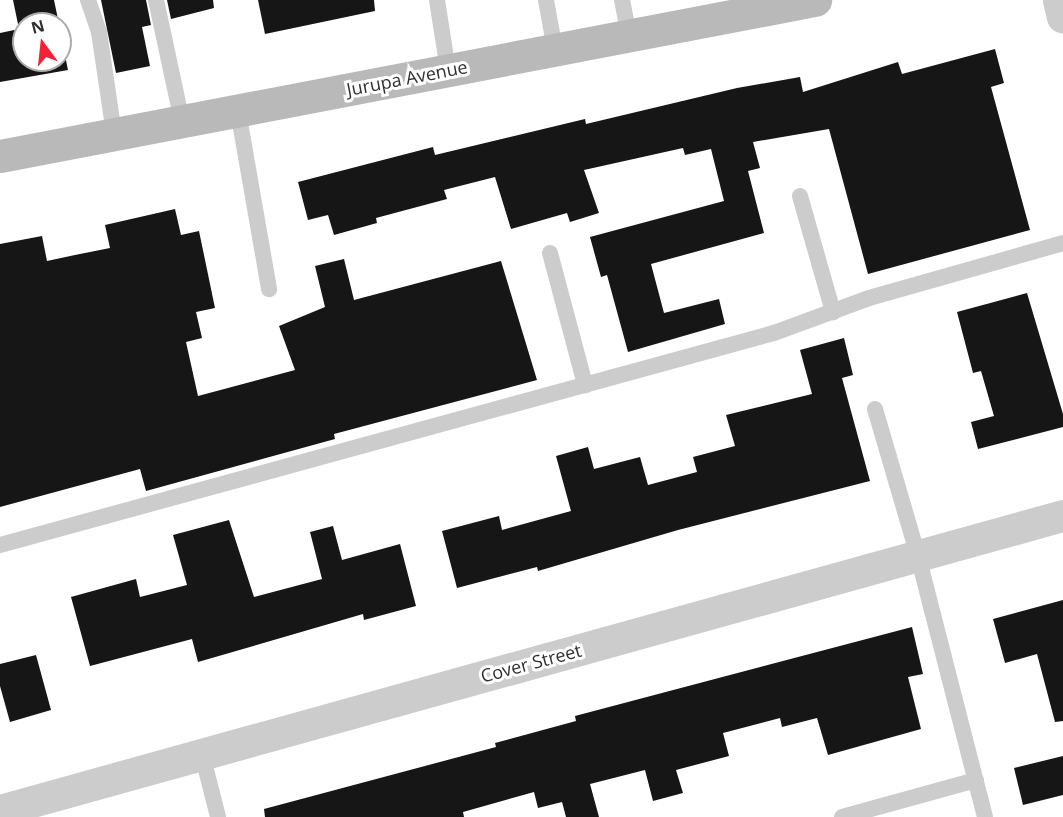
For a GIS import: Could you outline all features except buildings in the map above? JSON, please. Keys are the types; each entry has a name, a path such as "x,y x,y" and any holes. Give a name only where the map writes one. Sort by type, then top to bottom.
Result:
{"main road":[{"name":"Jurupa Avenue","path":"0,156 814,0"}],"street":[{"path":"1059,0 1063,17"},
{"name":"Cover Street","path":"0,811 1063,516"}],"lane":[{"path":"88,0 99,32 114,134"},
{"path":"156,0 182,121"},
{"path":"436,0 448,70"},
{"path":"546,0 555,50"},
{"path":"622,0 629,36"},
{"path":"238,111 269,289"},
{"path":"800,196 833,312"},
{"path":"0,545 774,333 833,312 1063,243"},
{"path":"550,253 585,385"},
{"path":"875,409 918,556 985,817"},
{"path":"202,754 218,817"},
{"path":"842,817 976,780"}]}
